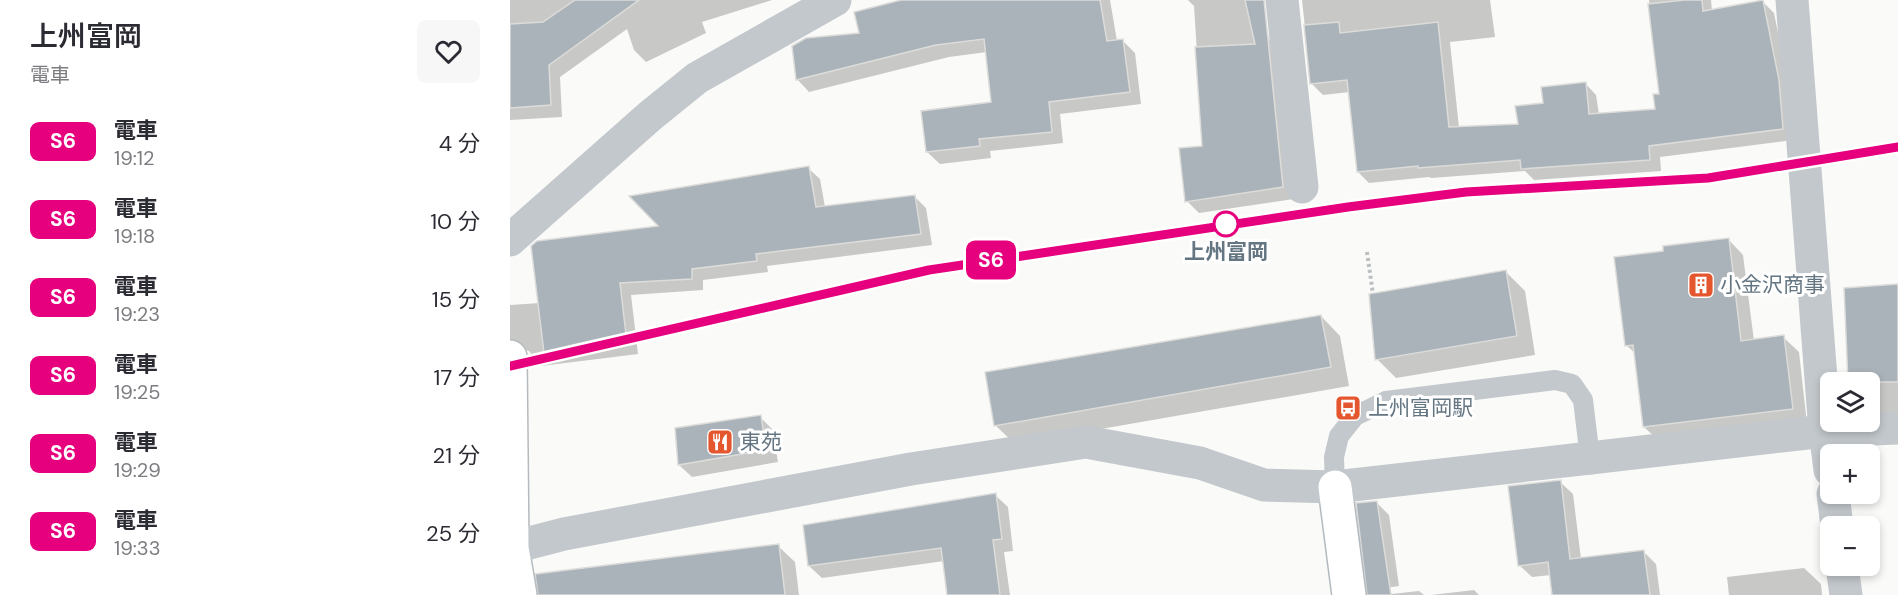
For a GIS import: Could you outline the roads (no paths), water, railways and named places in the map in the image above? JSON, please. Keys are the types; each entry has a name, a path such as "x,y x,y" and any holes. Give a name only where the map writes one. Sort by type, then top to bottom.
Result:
{"main road":[{"path":"510,357 511,548 520,595"},
{"path":"1335,487 1349,595"}],"street":[{"path":"510,240 650,116 697,78 835,0"},
{"path":"1282,0 1302,187"},
{"path":"1792,0 1820,372"},
{"path":"1880,429 1898,428"},
{"path":"511,548 564,534 910,469 1086,442 1200,463 1264,485 1335,487 1820,432"},
{"path":"1843,576 1846,595"}],"lane":[{"path":"1335,487 1334,457 1339,436 1355,416 1386,401 1555,380 1572,384 1583,400 1590,458"}],"railway":[{"path":"510,366 929,270 1348,207 1466,192 1708,179 1898,147"}],"train":[{"name":"S6","path":"510,366 929,270 1228,224 1466,192 1708,178 1898,147"}],"place":[{"name":"上州富岡","path":"1226,224"},
{"name":"小金沢商事","path":"1701,285"},
{"name":"上州富岡駅","path":"1348,408"},
{"name":"東苑","path":"720,442"}]}
